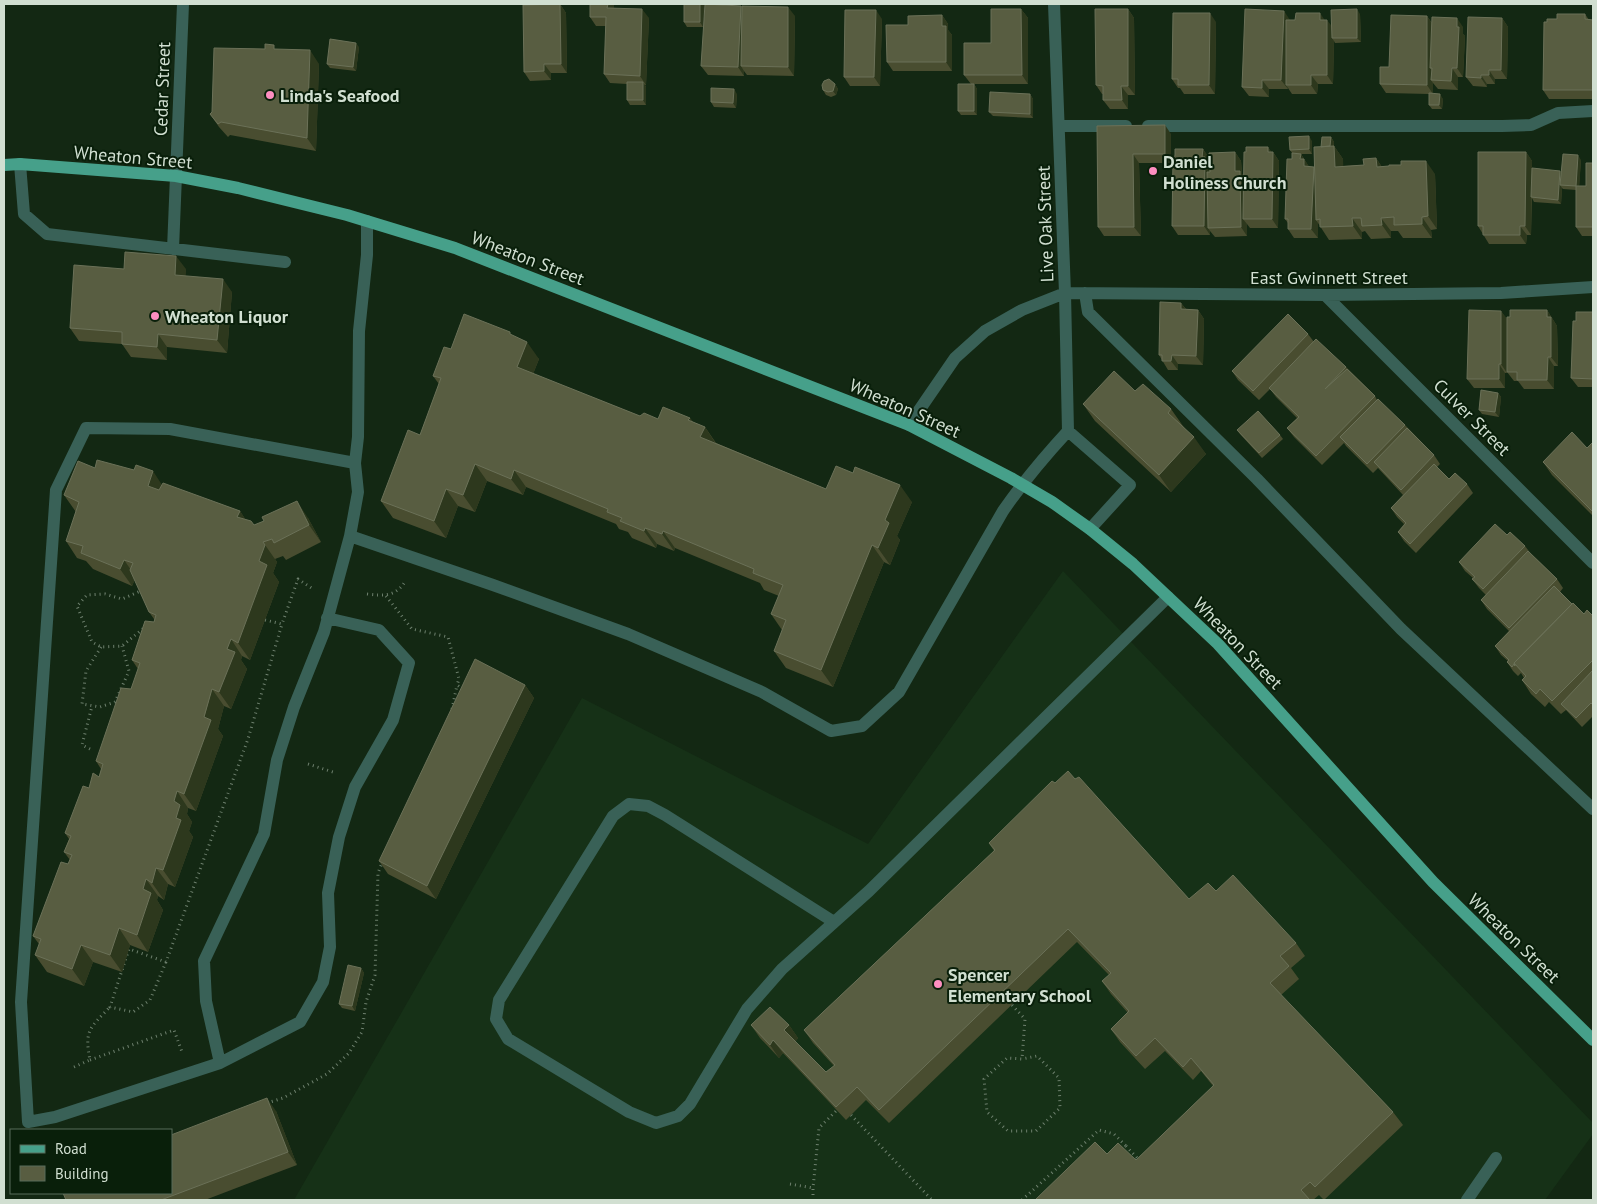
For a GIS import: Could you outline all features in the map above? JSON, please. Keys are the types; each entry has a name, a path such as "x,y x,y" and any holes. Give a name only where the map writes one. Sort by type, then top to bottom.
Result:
{"main road":[{"name":"Wheaton Street","path":"4,165 20,164 176,176 238,188 367,221 454,248 909,425 1011,478 1052,502 1090,529 1133,564 1218,644 1433,882 1593,1040"}],"street":[{"name":"Cedar Street","path":"173,249 182,4"},
{"name":"Live Oak Street","path":"909,425 955,358 984,331 1022,310 1065,293 1054,4"},
{"path":"1058,126 1502,126 1531,125 1558,113 1593,111"},
{"path":"20,164 24,214 47,234 285,262"},
{"path":"220,1064 206,1002 204,961 264,834 276,760 294,707 324,632 350,536 358,492 355,462 358,428 359,331 367,256 367,221"},
{"name":"East Gwinnett Street","path":"1065,293 1325,295 1501,293 1593,287"},
{"path":"350,536 628,634 762,692 831,731 862,726 899,692 994,527 1044,456 1068,431 1065,293"},
{"path":"1085,293 1088,312 1257,479 1401,628 1593,809"},
{"name":"Culver Street","path":"1325,295 1593,563"},
{"path":"327,618 379,630 408,663 393,720 355,787 339,837 328,893 330,947 323,982 300,1022 220,1064 55,1117 28,1122 21,1002 56,490 86,428 170,429 355,462"},
{"path":"1068,431 1130,485 1090,529"},
{"path":"834,922 665,814 648,806 629,804 613,816 499,1000 496,1019 508,1039 629,1112 656,1123 678,1116 690,1104 747,1009 782,969 834,922 876,884 1168,597"},
{"path":"1467,1200 1496,1158"}],"path":[{"path":"367,594 386,596 402,586 407,577"},
{"path":"110,1008 132,1012 150,1000 166,962 248,739 282,624 298,579 317,592"},
{"path":"144,590 122,599 105,594 87,595 77,606 92,642 101,647 122,646 148,625"},
{"path":"386,596 412,628 448,638 459,679 451,712"},
{"path":"265,620 282,624"},
{"path":"101,647 86,672 82,704 100,707 115,702 129,671 122,646"},
{"path":"457,685 465,690"},
{"path":"90,749 82,745 92,706"},
{"path":"308,764 343,776"},
{"path":"90,1060 87,1041 88,1034 110,1008 129,949 166,962"},
{"path":"1012,1005 1025,1019 1022,1059"},
{"path":"74,1067 174,1030 183,1053 186,1052"},
{"path":"1037,1056 1059,1078 1060,1108 1036,1131 1008,1131 987,1112 984,1079 1007,1058 1022,1059 1037,1056"},
{"path":"813,1200 819,1128 837,1110"},
{"path":"851,1115 932,1200"},
{"path":"1022,1200 1099,1130 1114,1134 1143,1164"},
{"path":"1115,1156 1126,1146"},
{"path":"790,1184 813,1188"}],"shaded area":[{"name":"Spencer Elementary School","path":"1063,571 1593,1123 1593,1134 1545,1200 294,1200 582,698 868,844"}],"building":[{"path":"560,4 561,64 544,64 544,71 524,72 523,5"},
{"path":"590,4 608,4 607,8 642,9 640,76 604,74 606,17 590,17"},
{"path":"684,4 700,4 700,22 684,22"},
{"path":"705,4 741,6 738,67 701,66"},
{"path":"742,6 788,7 788,67 741,66"},
{"path":"991,9 1021,9 1022,75 964,75 964,43 991,43"},
{"path":"1095,9 1128,9 1128,86 1121,86 1122,100 1103,100 1103,86 1096,85"},
{"path":"1245,9 1284,11 1281,80 1262,80 1262,88 1242,87"},
{"path":"1357,9 1357,38 1332,38 1331,10"},
{"path":"845,10 876,10 874,77 844,77"},
{"path":"1173,13 1210,13 1209,85 1178,85 1178,79 1172,79"},
{"path":"1296,13 1320,13 1320,20 1327,20 1327,75 1311,75 1311,85 1286,85 1286,20 1295,20"},
{"path":"1557,14 1585,14 1585,19 1593,20 1593,90 1543,90 1544,22 1547,22 1547,19 1557,19"},
{"path":"942,15 942,26 946,26 946,62 887,62 886,25 908,25 908,16"},
{"path":"1391,15 1427,16 1427,85 1380,84 1380,67 1389,67"},
{"path":"1432,17 1457,18 1457,27 1459,27 1457,68 1452,68 1451,81 1431,80"},
{"path":"1468,17 1502,18 1501,70 1489,70 1489,75 1481,75 1481,78 1466,77"},
{"path":"330,39 356,43 353,67 327,64"},
{"name":"Linda's Seafood","path":"265,44 274,45 274,49 310,50 307,138 221,122 218,124 210,114 212,112 214,48 265,49"},
{"path":"829,79 835,84 833,91 828,92 823,90 822,85 824,81"},
{"path":"627,82 643,82 643,100 627,100"},
{"path":"958,84 974,84 974,111 958,111"},
{"path":"711,88 734,89 733,103 711,102"},
{"path":"990,92 1030,94 1030,114 989,112"},
{"path":"1429,93 1440,94 1439,105 1429,105"},
{"path":"1165,125 1165,154 1133,154 1134,227 1098,227 1097,126"},
{"path":"1309,136 1309,149 1290,150 1289,137"},
{"path":"1322,137 1331,137 1330,146 1321,147"},
{"path":"1334,146 1335,167 1364,165 1363,159 1376,158 1377,167 1401,165 1401,161 1426,161 1428,216 1422,217 1422,224 1394,225 1394,217 1381,218 1382,225 1362,226 1361,218 1352,218 1353,226 1320,227 1320,219 1316,220 1314,147"},
{"path":"1246,147 1268,147 1268,152 1273,152 1272,219 1243,219 1244,152 1246,152"},
{"path":"1175,149 1203,149 1202,157 1205,157 1204,226 1172,226 1173,157 1175,156"},
{"path":"1235,152 1235,171 1240,171 1241,227 1208,228 1207,172 1210,172 1209,153"},
{"path":"1478,152 1526,152 1525,226 1520,226 1520,235 1483,235 1483,226 1478,226"},
{"path":"1292,153 1301,154 1300,159 1304,159 1304,166 1314,167 1311,229 1288,229 1288,219 1285,219 1287,159 1292,159"},
{"path":"1563,154 1578,155 1576,186 1560,185"},
{"path":"1586,163 1593,163 1593,227 1576,227 1576,186 1586,186"},
{"path":"1532,168 1560,171 1558,200 1531,197"},
{"name":"Wheaton Liquor","path":"125,252 176,256 175,275 223,279 217,340 158,334 157,347 122,344 122,332 70,328 74,265 124,269"},
{"path":"1160,302 1181,303 1181,309 1198,310 1196,356 1172,355 1171,361 1162,361 1162,355 1159,355"},
{"path":"1469,310 1501,311 1501,364 1499,364 1499,379 1467,379"},
{"path":"1510,310 1547,310 1547,317 1551,317 1551,357 1548,357 1547,380 1517,380 1517,372 1507,372 1507,317 1510,317"},
{"path":"1576,312 1593,312 1593,379 1571,378 1573,321 1576,321"},
{"path":"464,314 510,332 510,334 527,342 517,367 640,416 644,413 658,419 663,407 690,418 688,420 705,427 700,437 826,489 836,466 853,473 855,467 900,485 885,520 889,523 878,548 872,545 821,670 774,651 786,620 771,614 783,585 753,573 754,569 663,531 662,534 645,528 644,531 620,521 622,518 607,512 608,509 514,470 511,479 475,464 463,495 446,489 434,521 381,501 408,430 420,435 441,378 433,376 444,347 451,349"},
{"path":"1288,314 1308,334 1253,391 1232,371"},
{"path":"1316,339 1346,367 1325,389 1347,369 1375,396 1316,456 1287,428 1299,417 1269,388"},
{"path":"1114,371 1135,391 1143,384 1171,409 1168,413 1194,437 1159,475 1083,404"},
{"path":"1481,390 1498,393 1495,412 1479,410"},
{"path":"1378,399 1405,425 1367,464 1340,437"},
{"path":"1258,411 1280,435 1259,453 1237,430"},
{"path":"1407,428 1434,455 1401,490 1374,462"},
{"path":"1572,432 1587,448 1593,442 1593,512 1543,462"},
{"path":"97,460 134,470 136,465 153,471 148,486 159,490 163,483 240,511 237,517 251,521 254,525 264,521 262,517 297,501 309,525 274,543 272,539 263,542 265,545 259,561 267,565 238,643 231,639 227,649 235,652 219,692 212,689 204,717 211,720 184,794 177,791 174,801 180,805 176,818 181,820 163,870 156,868 152,883 146,879 143,889 151,893 137,935 119,928 110,955 81,945 72,969 35,955 41,939 33,936 61,862 68,864 72,855 64,852 71,836 65,833 83,786 89,788 93,773 99,777 103,764 96,761 121,688 131,689 140,663 132,660 145,621 154,622 156,615 149,612 130,570 133,563 124,560 120,569 81,553 83,546 66,541 79,502 64,495 78,461 95,468"},
{"path":"1434,464 1449,479 1455,473 1467,484 1410,544 1398,532 1406,523 1391,508"},
{"path":"1495,524 1507,535 1510,532 1525,546 1483,589 1472,579 1475,577 1459,562"},
{"path":"1528,551 1557,579 1509,628 1481,600"},
{"path":"1554,586 1572,604 1512,667 1507,662 1509,660 1495,646"},
{"path":"1573,603 1584,614 1587,610 1593,616 1593,660 1552,701 1540,689 1536,694 1522,680 1526,676 1514,663"},
{"path":"475,659 525,685 427,886 379,861"},
{"path":"1593,670 1593,705 1591,703 1576,718 1561,704"},
{"path":"1068,771 1075,779 1079,777 1189,899 1208,883 1216,891 1233,875 1296,943 1280,956 1289,966 1270,983 1393,1112 1315,1187 1310,1182 1301,1190 1310,1200 1035,1200 1095,1142 1107,1154 1118,1143 1136,1160 1214,1085 1191,1058 1183,1067 1155,1038 1136,1056 1111,1029 1129,1011 1102,981 1111,973 1068,929 879,1110 857,1087 836,1107 773,1040 770,1045 751,1025 770,1007 789,1025 784,1030 826,1072 835,1065 804,1030 995,850 989,843 1052,781 1055,783"},
{"path":"348,965 361,968 352,1006 339,1004"},
{"path":"267,1098 288,1152 161,1200 66,1200 63,1194 172,1194 172,1135"}],"place":[{"name":"Linda's Seafood","path":"270,95"},
{"name":"Daniel Holiness Church","path":"1153,171"},
{"name":"Wheaton Liquor","path":"155,316"},
{"name":"Spencer Elementary School","path":"938,984"}]}
